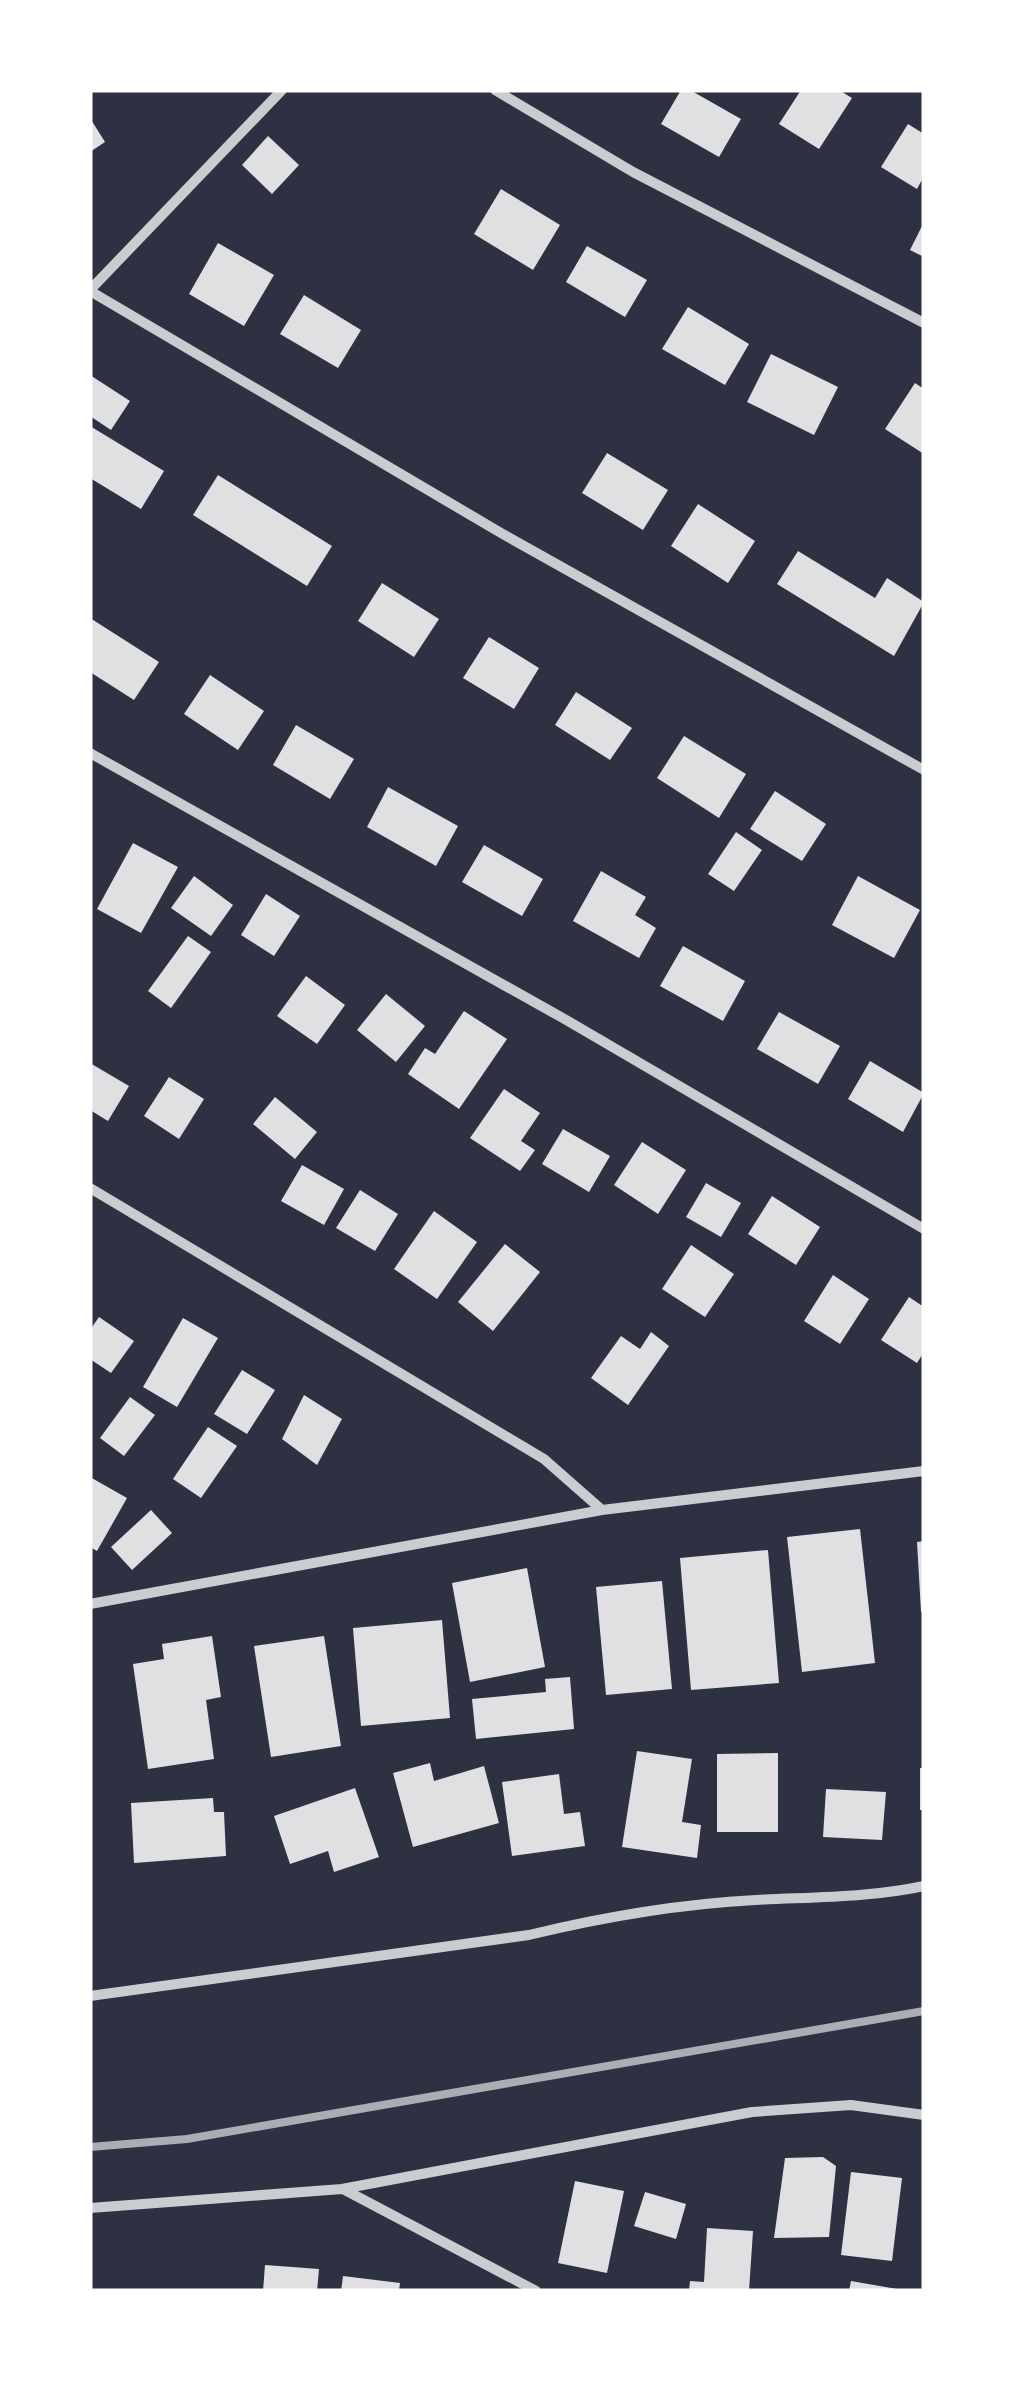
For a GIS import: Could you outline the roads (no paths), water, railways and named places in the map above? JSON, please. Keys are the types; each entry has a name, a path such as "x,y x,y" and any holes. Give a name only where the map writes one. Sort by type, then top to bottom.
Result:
{"street":[{"path":"282,90 90,290 500,533 924,770"},
{"path":"495,90 632,172 924,323"},
{"path":"90,753 561,1018 924,1229"},
{"path":"90,1188 544,1459 602,1510"},
{"path":"90,1604 602,1510 924,1471"},
{"path":"90,1996 529,1935 598,1918 755,1900 869,1898 924,1886"},
{"path":"90,2208 342,2189 752,2112 850,2105 924,2115"},
{"path":"342,2189 536,2291"}],"railway":[{"path":"90,2147 187,2139 924,2011"}]}
